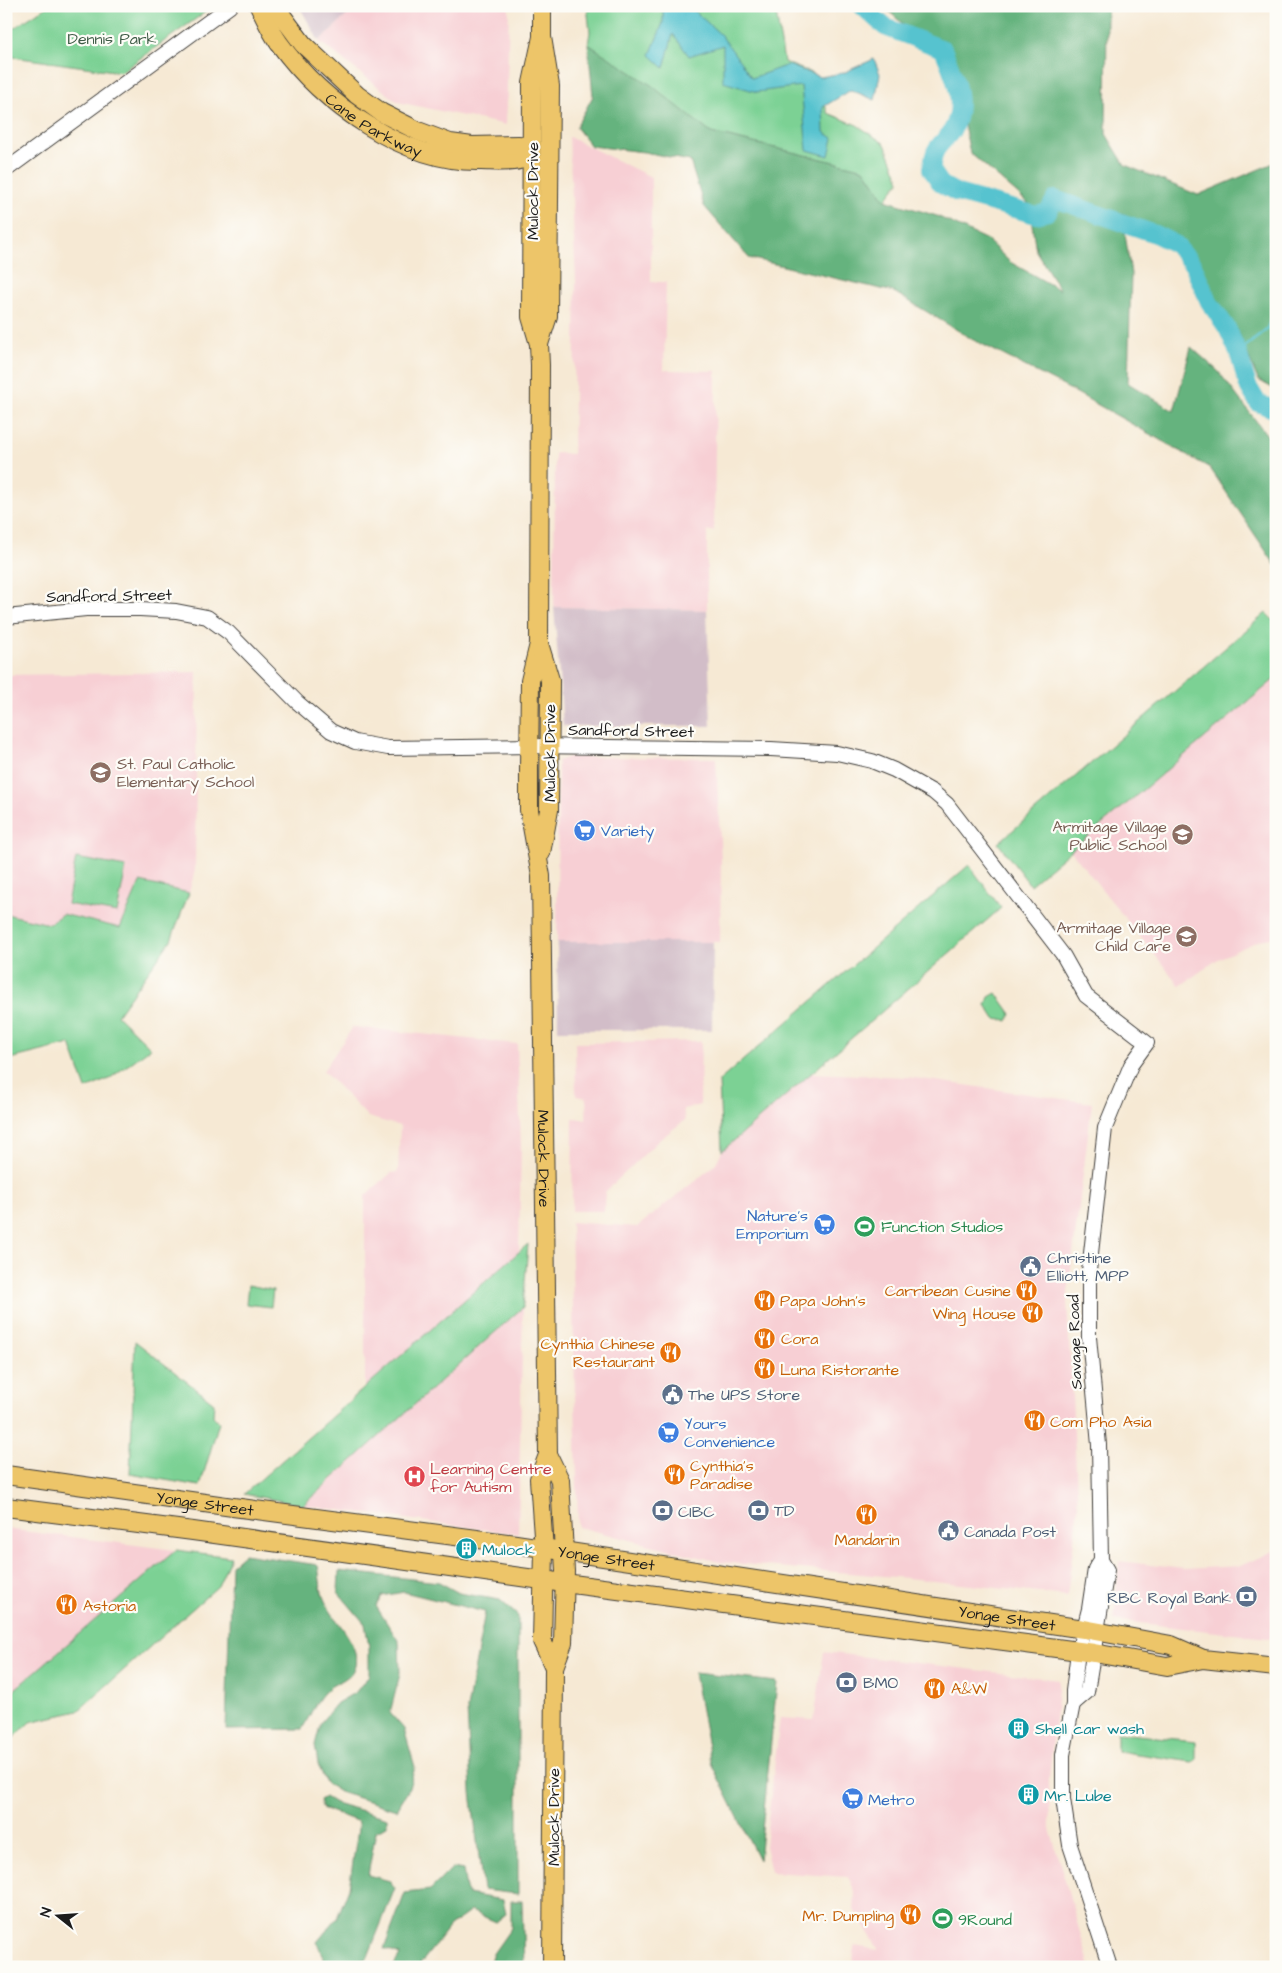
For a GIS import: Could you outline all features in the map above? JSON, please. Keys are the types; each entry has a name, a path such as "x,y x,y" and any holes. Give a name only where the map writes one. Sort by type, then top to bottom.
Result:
{"main road":[{"name":"Cane Parkway","path":"258,6 278,42 312,81 344,109 394,141 444,159 470,161 520,160 532,152 520,145 472,146 450,143 418,131 382,113 357,95 303,44 277,6"},
{"name":"Mulock Drive","path":"539,344 548,316 550,152 550,86 542,37 542,6"},
{"name":"Mulock Drive","path":"542,37 532,83 531,317 539,344 541,570 539,644 530,681 530,810 540,864 548,1455 539,1479 544,1550 542,1641 554,1667"},
{"name":"Mulock Drive","path":"539,644 550,680 549,810 540,864"},
{"name":"Mulock Drive","path":"548,1455 560,1480 565,1583 562,1644 554,1667 552,1967"},
{"name":"Yonge Street","path":"6,1475 516,1544 544,1550 1091,1630 1171,1645 1203,1659"},
{"name":"Yonge Street","path":"6,1507 1086,1652 1167,1666 1203,1659 1276,1667"}],"street":[{"path":"6,170 230,6"},
{"name":"Cane Parkway","path":"532,152 550,152"},
{"name":"Sandford Street","path":"6,617 86,609 159,609 194,613 207,618 228,633 297,702 331,731 356,742 388,748 530,746 807,750 872,761 894,770 933,792 947,804 1052,939 1086,996 1147,1043"},
{"name":"Savage Road","path":"1110,1967 1070,1845 1063,1799 1063,1755 1073,1704 1073,1691 1086,1652 1107,1570 1101,1560 1099,1445 1089,1337 1089,1271 1105,1128 1131,1065 1147,1043"}],"shaded area":[{"path":"299,6 357,6 319,41"},
{"path":"357,6 509,6 506,125 398,102 319,41"},
{"path":"569,137 651,177 651,282 666,282 664,370 716,371 714,531 707,531 707,610 554,607 555,453 573,454 576,281"},
{"path":"554,607 707,610 711,726 563,726"},
{"name":"St. Paul Catholic Elementary School","path":"197,672 195,870 189,893 140,882 121,928 63,914 49,924 6,914 6,675"},
{"name":"Armitage Village Public School","path":"1276,678 1276,937 1260,940 1218,959 1180,986 1071,851"},
{"path":"569,757 716,758 721,860 720,942 557,942 558,761"},
{"path":"557,942 713,942 712,1030 558,1030"},
{"path":"353,1027 517,1044 521,1145 519,1252 365,1388 365,1196 391,1173 398,1172 400,1126 368,1117 323,1071"},
{"path":"701,1041 700,1105 683,1109 685,1120 659,1140 605,1192 604,1211 572,1211 573,1118 586,1119 587,1098 576,1096 575,1043"},
{"path":"811,1073 907,1077 1092,1103 1067,1301 1078,1508 1067,1596 907,1578 720,1562 578,1527 571,1222 637,1227 715,1165 722,1151"},
{"path":"523,1307 518,1534 303,1505"},
{"path":"6,1529 176,1550 6,1697"},
{"path":"1276,1550 1276,1639 1114,1620 1119,1561 1183,1569 1240,1566"},
{"path":"824,1652 1059,1680 1049,1779 1050,1829 1090,1967 853,1967 854,1946 879,1950 854,1910 855,1891 848,1877 771,1872 765,1846 780,1718 814,1720"}],"green space":[{"name":"Dennis Park","path":"48,6 214,6 121,72 6,56 6,33"},
{"path":"587,6 775,6 784,62 814,74 828,113 857,125 885,144 900,181 885,200 864,169 711,133 588,44 590,32"},
{"path":"883,6 1107,6 1106,134 1125,165 1198,195 1276,162 1276,390 1258,380 1238,331 1170,236 1122,213 1131,274 1128,383 1174,411 1191,347 1218,371 1276,447 1276,566 1210,468 1075,392 972,339 894,292 749,258 704,206 690,161 644,152 591,146 576,127 593,96 588,44 651,85 711,133 864,169 885,200 937,216 987,240 1010,262 1060,290 1036,251 1029,204 970,153 952,69"},
{"path":"1266,613 1276,623 1276,678 1030,885 998,843"},
{"path":"76,858 126,867 117,913 67,904"},
{"path":"969,865 1001,908 722,1151 719,1081"},
{"path":"140,882 189,893 171,940 117,1015 151,1048 109,1079 86,1089 70,1044 6,1060 6,914 49,924 62,914 120,928"},
{"path":"996,993 1011,1014 1008,1021 995,1019 986,1005 989,997"},
{"path":"528,1244 523,1307 303,1505 244,1494"},
{"path":"248,1285 273,1290 271,1307 246,1304"},
{"path":"135,1341 214,1403 213,1416 219,1422 200,1486 130,1474"},
{"path":"176,1550 231,1557 218,1586 78,1711 30,1722 6,1745 6,1697"},
{"path":"244,1554 318,1565 324,1599 355,1651 356,1660 352,1671 347,1677 325,1691 317,1701 302,1729 226,1730 231,1565"},
{"path":"339,1571 439,1582 459,1593 500,1600 518,1616 518,1894 483,1890 471,1792 467,1709 485,1612 404,1592 382,1596 376,1606 399,1642 400,1674 390,1713 404,1729 415,1767 408,1791 396,1810 340,1792 326,1783 318,1764 315,1745 321,1722 337,1703 356,1692 369,1675 369,1647 365,1624 338,1592"},
{"path":"694,1673 777,1682 759,1860 711,1763"},
{"path":"1117,1733 1196,1741 1196,1760 1192,1762 1117,1751"},
{"path":"325,1797 335,1803 387,1818 387,1826 376,1831 368,1875 390,1881 395,1888 367,1959 326,1965 317,1942 337,1918 349,1888 359,1822 322,1808 320,1800"},
{"path":"452,1868 463,1870 467,1894 503,1900 506,1914 496,1922 471,1911 450,1926 418,1967 393,1967 400,1955 384,1949 405,1893 430,1890"},
{"path":"511,1901 522,1901 524,1967 489,1967 492,1955 511,1928"}],"water":[{"path":"663,6 689,6 721,35 752,78 788,65 820,77 843,73 874,59 880,74 875,100 851,90 823,107 824,132 833,138 829,156 807,150 801,86 757,92 723,82 723,45 689,56 673,34 664,68 650,55 663,23"}],"waterway":[{"path":"862,6 885,27 943,49 955,80 959,101 956,122 951,132 936,150 931,169 941,184 957,193 1036,215 1048,212 1055,199 1155,234 1175,244 1193,265 1209,302 1227,328 1238,352 1248,386 1258,403 1276,410"},
{"path":"1238,352 1267,329 1273,317 1276,317"}],"place":[{"name":"St. Paul Catholic Elementary School","path":"101,772"},
{"name":"Variety","path":"585,830"},
{"name":"Armitage Village Public School","path":"1183,835"},
{"name":"Armitage Village Child Care","path":"1187,936"},
{"name":"Nature's Emporium","path":"824,1224"},
{"name":"Function Studios","path":"865,1226"},
{"name":"Christine Elliott, MPP","path":"1031,1266"},
{"name":"Carribean Cusine","path":"1027,1290"},
{"name":"Papa John's","path":"764,1300"},
{"name":"Wing House","path":"1032,1313"},
{"name":"Cora","path":"765,1338"},
{"name":"Cynthia Chinese Restaurant","path":"671,1352"},
{"name":"Luna Ristorante","path":"764,1369"},
{"name":"The UPS Store","path":"672,1394"},
{"name":"Com Pho Asia","path":"1034,1421"},
{"name":"Yours Convenience","path":"668,1432"},
{"name":"Cynthia's Paradise","path":"674,1474"},
{"name":"Learning Centre for Autism","path":"414,1477"},
{"name":"TD","path":"758,1510"},
{"name":"CIBC","path":"662,1511"},
{"name":"Mandarin","path":"867,1515"},
{"name":"Canada Post","path":"948,1531"},
{"name":"Mulock","path":"466,1549"},
{"name":"RBC Royal Bank","path":"1247,1597"},
{"name":"Astoria","path":"67,1605"},
{"name":"BMO","path":"847,1682"},
{"name":"A&W","path":"935,1688"},
{"name":"Shell car wash","path":"1019,1728"},
{"name":"Mr. Lube","path":"1028,1795"},
{"name":"Metro","path":"852,1799"},
{"name":"Mr. Dumpling","path":"910,1915"},
{"name":"9Round","path":"942,1919"}]}
